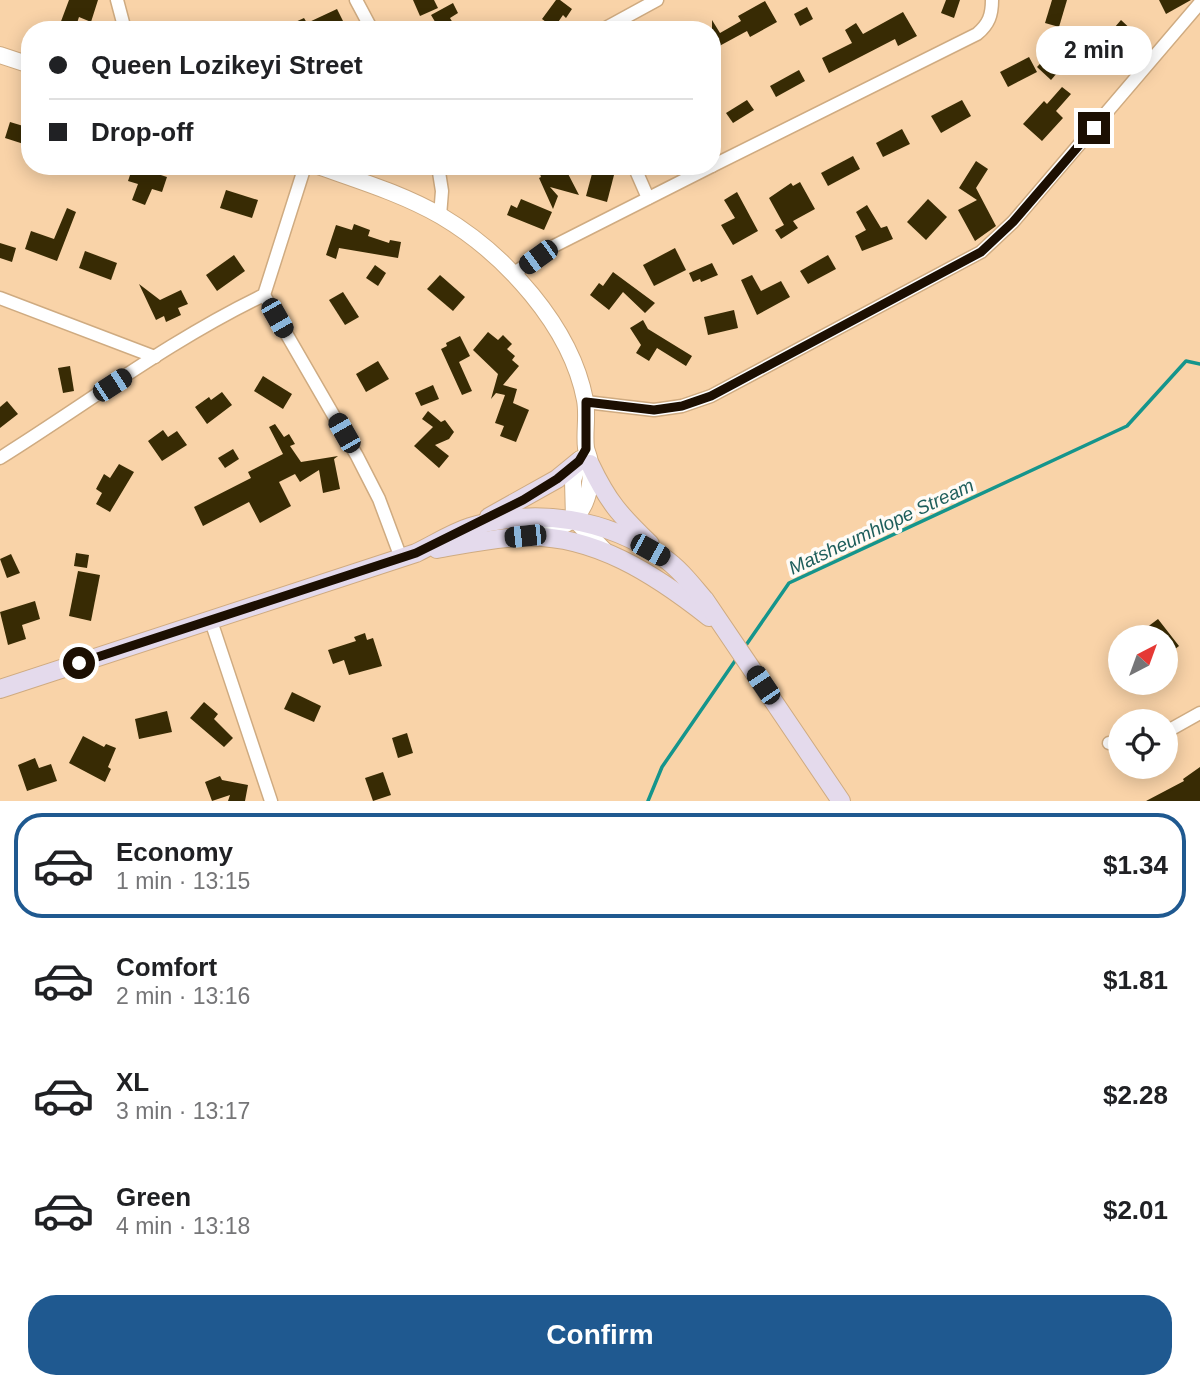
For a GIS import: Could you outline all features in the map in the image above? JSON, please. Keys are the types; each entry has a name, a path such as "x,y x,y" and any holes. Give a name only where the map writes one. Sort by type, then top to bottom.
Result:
{"main road":[{"path":"0,689 408,556 523,500 585,458 619,514 705,600 841,801"},
{"path":"467,528 507,519 574,519 624,537 665,558"},
{"path":"408,556 525,536 581,544 629,563 669,586 726,630"}],"street":[{"path":"117,0 123,21"},
{"path":"356,0 367,21"},
{"path":"618,21 657,0"},
{"path":"721,162 977,34 984,29 992,14 992,0"},
{"path":"586,402 654,410 682,406 711,396 981,252 1013,222 1200,3"},
{"path":"0,55 21,62"},
{"path":"0,458 155,357 235,309 264,295 302,175"},
{"path":"344,175 378,187 440,216 470,236 513,274 553,323 571,356 586,402 587,497 574,519 525,536"},
{"path":"439,175 442,191 440,216"},
{"path":"638,175 648,198"},
{"path":"513,274 552,247 694,175"},
{"path":"264,295 358,456 408,556"},
{"path":"0,298 155,357"},
{"path":"574,519 607,554"},
{"path":"211,621 271,801"},
{"path":"1178,725 1200,713"}],"building":[{"path":"69,0 98,0 91,21 79,17 78,21 61,21"},
{"path":"413,0 434,0 438,8 420,16"},
{"path":"556,0 572,9 566,18 563,15 559,21 542,19"},
{"path":"946,0 960,0 954,18 941,13"},
{"path":"1052,0 1067,0 1059,27 1045,23"},
{"path":"1159,0 1191,0 1166,14"},
{"path":"765,1 777,22 750,37 747,31 721,45 721,32 741,21 738,16"},
{"path":"453,3 458,13 450,18 452,21 435,21 431,15"},
{"path":"807,7 813,19 800,26 794,14"},
{"path":"337,9 343,21 311,21"},
{"path":"903,12 917,36 898,46 895,39 829,73 822,58 852,43 845,30 856,23 863,34"},
{"path":"1121,20 1136,34 1109,64 1082,40 1090,32 1102,42"},
{"path":"1050,53 1064,65 1051,80 1037,67"},
{"path":"1029,57 1037,72 1008,87 1000,72"},
{"path":"799,70 805,81 776,97 770,86"},
{"path":"1062,87 1071,94 1056,111 1063,118 1042,141 1023,124 1044,101 1047,104"},
{"path":"747,100 754,110 733,123 726,113"},
{"path":"962,100 971,116 941,133 931,116"},
{"path":"10,122 21,125 21,143 5,138"},
{"path":"902,129 910,144 883,157 876,143"},
{"path":"853,156 860,169 828,186 821,173"},
{"path":"976,161 988,169 976,188 996,226 975,241 958,210 977,200 959,188"},
{"path":"130,175 167,177 162,192 152,189 145,205 132,200 138,184 128,181"},
{"path":"540,175 569,175 579,195 550,187 558,196 553,209 539,178"},
{"path":"592,175 614,175 607,202 586,196"},
{"path":"800,182 815,209 793,221 798,228 781,239 775,230 784,225 769,198 791,183 793,186"},
{"path":"226,190 258,200 252,218 220,208"},
{"path":"737,192 758,231 733,245 721,225 735,218 724,200"},
{"path":"521,199 552,212 544,230 507,215 511,205 517,208"},
{"path":"928,199 947,217 926,240 907,222"},
{"path":"867,205 881,228 887,226 893,239 862,251 855,236 866,230 856,212"},
{"path":"67,208 76,212 57,261 25,249 31,231 54,239"},
{"path":"354,224 370,230 368,236 389,243 390,240 401,242 398,258 339,248 336,259 326,255 336,225 352,230"},
{"path":"0,243 16,248 12,262 0,258"},
{"path":"675,248 686,270 654,286 643,265"},
{"path":"85,251 117,263 111,280 79,268"},
{"path":"234,255 245,271 217,291 206,275"},
{"path":"828,255 836,269 808,284 800,271"},
{"path":"712,263 718,275 701,282 700,279 693,282 689,273"},
{"path":"375,265 386,273 378,286 366,278"},
{"path":"613,272 655,303 645,313 623,292 609,310 590,295 599,283 603,286"},
{"path":"440,275 465,297 453,311 427,289"},
{"path":"752,275 761,291 781,281 790,297 757,315 741,280"},
{"path":"139,284 160,300 181,290 188,304 178,308 181,315 166,322 164,316 156,320"},
{"path":"343,292 359,317 345,325 329,300"},
{"path":"734,310 738,328 708,335 704,317"},
{"path":"643,320 648,329 692,356 686,366 657,348 649,361 636,353 641,345 630,328"},
{"path":"488,332 498,340 503,335 512,344 507,349 515,356 512,360 519,366 503,385 517,389 513,403 529,410 516,442 500,436 504,426 495,423 505,395 496,393 491,399 498,374 473,350"},
{"path":"460,336 470,356 459,362 472,391 462,395 441,349 447,346 446,343"},
{"path":"378,361 389,379 366,392 356,374"},
{"path":"70,366 74,391 63,393 58,368"},
{"path":"263,376 292,394 283,409 254,391"},
{"path":"433,385 439,399 421,406 415,393"},
{"path":"222,392 232,405 207,424 195,407"},
{"path":"7,401 18,414 0,428 0,407"},
{"path":"428,411 441,422 445,420 454,432 449,439 435,445 449,456 439,468 414,446 433,427 422,419"},
{"path":"275,424 284,437 289,434 295,444 290,446 301,462 338,456 334,459 340,489 323,493 319,470 300,482 295,474 279,482 291,506 260,523 249,502 203,526 194,507 251,478 248,472 283,454 269,427"},
{"path":"163,430 168,437 177,431 187,445 162,461 148,441"},
{"path":"233,449 239,459 225,468 218,458"},
{"path":"119,464 134,472 110,512 96,504 102,493 96,489 104,474 110,478"},
{"path":"76,553 89,555 87,568 74,566"},
{"path":"11,554 20,573 7,578 0,559"},
{"path":"78,571 100,575 91,621 69,616"},
{"path":"35,601 40,619 22,625 26,639 8,645 0,612"},
{"path":"1158,619 1163,625 1150,625"},
{"path":"365,633 367,640 373,638 382,666 349,675 344,660 333,664 328,650 356,641 354,637"},
{"path":"292,692 321,706 314,722 284,709"},
{"path":"204,702 218,714 214,719 233,738 224,747 190,718"},
{"path":"167,711 172,732 139,739 135,719"},
{"path":"407,733 413,753 398,758 392,738"},
{"path":"83,736 104,747 106,744 116,748 105,782 69,763"},
{"path":"35,758 39,768 51,764 57,781 27,791 18,765"},
{"path":"1200,767 1200,801 1146,801 1184,781 1183,779"},
{"path":"383,772 391,795 373,801 365,778"},
{"path":"220,776 222,780 248,785 245,801 228,801 230,795 212,801 205,782"}],"waterway":[{"name":"Matsheumhlope Stream","path":"744,648 789,583 1127,426 1186,361 1200,364"},
{"name":"Matsheumhlope Stream","path":"648,801 662,767 737,658"}],"route":[{"path":"79,663 416,553 523,500 557,479 579,461 586,449 586,402 654,410 682,406 711,396 981,252 1001,236 1094,128"}]}
